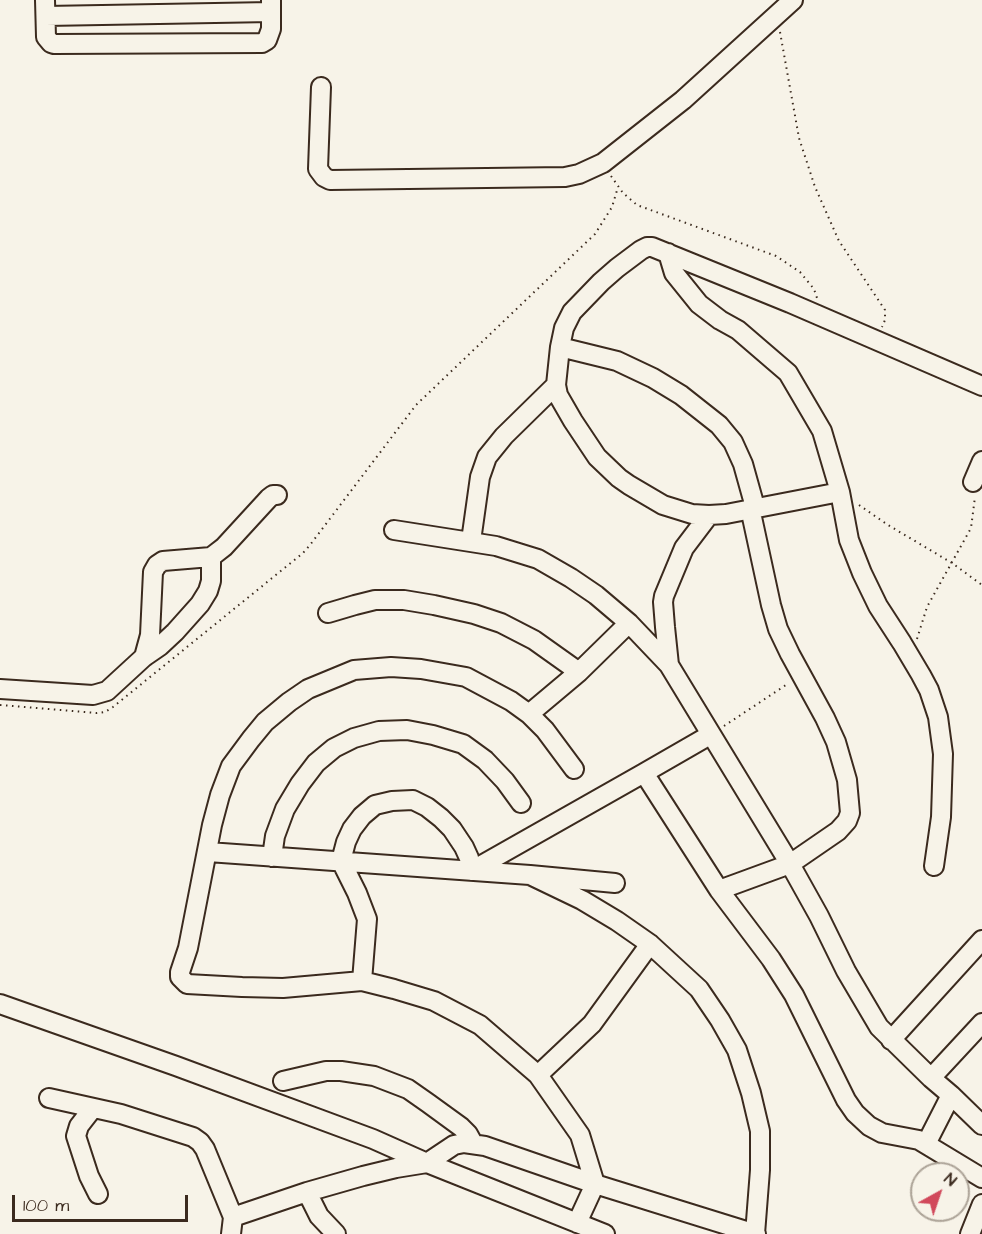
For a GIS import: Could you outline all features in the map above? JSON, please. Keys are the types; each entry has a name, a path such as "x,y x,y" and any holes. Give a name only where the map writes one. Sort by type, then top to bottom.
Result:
{"street":[{"path":"321,87 318,169 324,177 330,180 565,177 603,164 683,100 793,0"},
{"path":"271,6 272,29 267,40 262,43 54,44 46,37 46,8 271,6"},
{"path":"840,492 726,514 709,515 692,514 663,505 644,495 619,478 597,457 558,395 556,385 560,347 564,328 572,312 601,282 645,248 652,247 804,309 982,386"},
{"path":"668,253 674,273 699,304 738,330 788,373 822,431 840,492 849,540 862,573 878,606 902,643 935,704 943,754 941,817 934,866"},
{"path":"560,347 617,361 644,374 681,395 719,425 733,442 743,464 774,616 790,654 837,742 847,780 850,813 847,820 838,831 790,864 719,890"},
{"path":"471,541 480,477 487,457 504,436 556,385"},
{"path":"973,482 982,461"},
{"path":"144,657 150,635 155,568 163,561 211,557 224,547 269,498 277,495"},
{"path":"669,665 663,610 664,596 684,548 709,515"},
{"path":"394,530 471,541 538,559 596,595 629,623 669,665 790,864 846,971 879,1027 982,1125"},
{"path":"0,689 93,695 108,690 175,632 200,604 211,581 211,557"},
{"path":"328,614 355,604 375,600 404,600 434,604 501,623 534,640 579,672"},
{"path":"529,714 579,672 629,623"},
{"path":"574,769 545,730 529,714 511,701 466,677 421,669 391,667 354,670 308,689 288,702 265,722 231,766 212,825 188,948 180,977 188,984 283,988 362,981 434,1001 480,1025 538,1075 580,1135 595,1184 577,1223"},
{"path":"272,857 275,836 285,809 316,763 334,748 354,738 379,731 407,730 463,744 485,760 521,802"},
{"path":"471,871 710,735"},
{"path":"644,773 719,890 771,959 794,995 846,1100 855,1113 869,1126 882,1133 919,1140 982,1178"},
{"path":"362,981 368,919 341,861 352,829 362,816 375,805 392,801 413,800 427,807 452,829 465,847 470,858 471,871"},
{"path":"208,852 615,883"},
{"path":"49,1098 121,1114 194,1137 205,1149 232,1225 307,1192 396,1168 427,1163 454,1145 473,1143 755,1234 760,1170 760,1131 737,1050 720,1020 699,989 650,944 582,900 530,875"},
{"path":"891,1040 982,940"},
{"path":"538,1075 592,1024 650,944"},
{"path":"0,1004 176,1065 373,1139 605,1234"},
{"path":"931,1078 982,1023"},
{"path":"283,1080 326,1071 374,1076 408,1089 461,1127 473,1143"},
{"path":"926,1144 951,1095"},
{"path":"93,1107 79,1126 76,1136 89,1176 98,1194"},
{"path":"307,1192 319,1216 336,1234"},
{"path":"970,1234 982,1204"}],"path":[{"path":"777,15 799,138 815,187 839,241 885,310 885,320 875,340"},
{"path":"603,164 618,187 637,205 776,256 800,272 814,288 817,298 804,309"},
{"path":"0,705 97,713 113,708 303,553 416,405 595,234 612,207 618,187"},
{"path":"902,643 916,642 927,607 971,528 975,496 973,482"},
{"path":"859,505 952,563 982,585"},
{"path":"710,735 802,675"}]}
